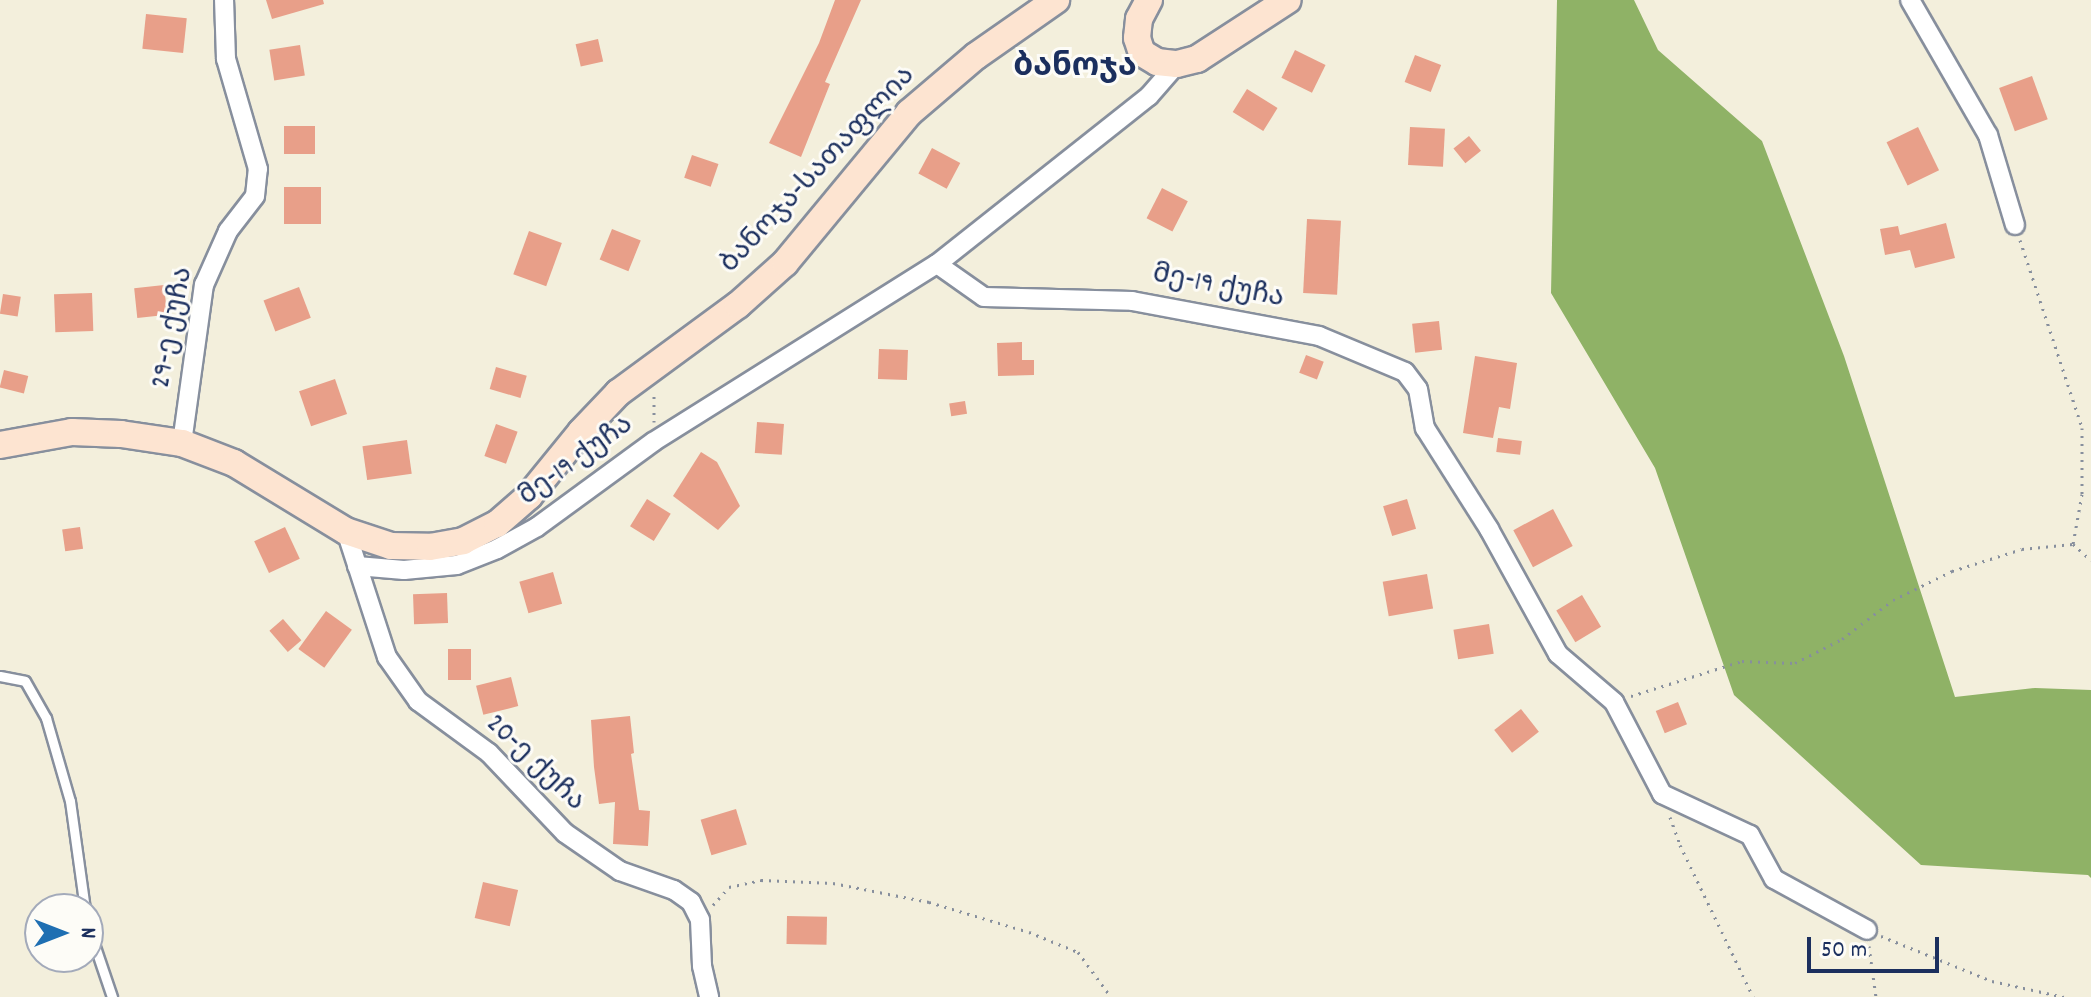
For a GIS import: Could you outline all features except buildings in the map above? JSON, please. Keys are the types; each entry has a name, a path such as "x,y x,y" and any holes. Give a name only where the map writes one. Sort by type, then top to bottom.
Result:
{"street":[{"name":"29-ე ქუჩა","path":"182,443 204,285 228,231 255,196 258,169 226,59 224,0"},
{"name":"ბანოჯა-სათაფლია","path":"0,445 72,432 121,434 182,443 234,463 346,531 391,546 430,547 463,541 497,524 529,496 581,432 618,393 738,305 785,263 909,113 976,56 1056,0"},
{"path":"1149,0 1139,19 1137,38 1142,53 1157,62 1177,64 1197,59 1288,0"},
{"path":"1910,0 1988,135 2015,225"},
{"path":"937,264 1149,96 1177,64"},
{"name":"მე-19 ქუჩა","path":"357,566 404,570 457,565 497,549 537,527 653,442 937,264 984,297 1132,301 1319,336 1405,372 1418,389 1425,428 1489,529 1558,654 1614,702 1662,794"},
{"name":"20-ე ქუჩა","path":"346,531 387,657 418,701 489,753 565,833 620,871 674,890 691,902 700,920"},
{"path":"1662,794 1750,835 1774,879 1867,930"},
{"path":"700,920 702,966 709,997"}],"lane":[{"path":"0,676 25,681 46,718 70,801 83,893"},
{"path":"104,973 112,997"}],"path":[{"path":"2015,225 2082,428 2082,494 2073,544"},
{"path":"653,442 655,364"},
{"path":"1614,702 1742,661 1795,663 1842,639 1893,600 1952,571 2022,549 2073,544 2091,560"},
{"path":"1662,794 1680,845 1753,997"},
{"path":"700,920 729,887 761,880 833,883 929,902 1029,932 1078,952 1111,997"},
{"path":"1876,997 1867,930 1992,981 2064,997"}],"green space":[{"path":"1557,0 1634,0 1658,50 1762,141 1844,356 1955,697 2035,688 2091,690 2091,878 2088,875 1921,865 1734,695 1655,468 1551,293"}],"district":[{"name":"ბანოჯა","path":"1075,69"}]}
